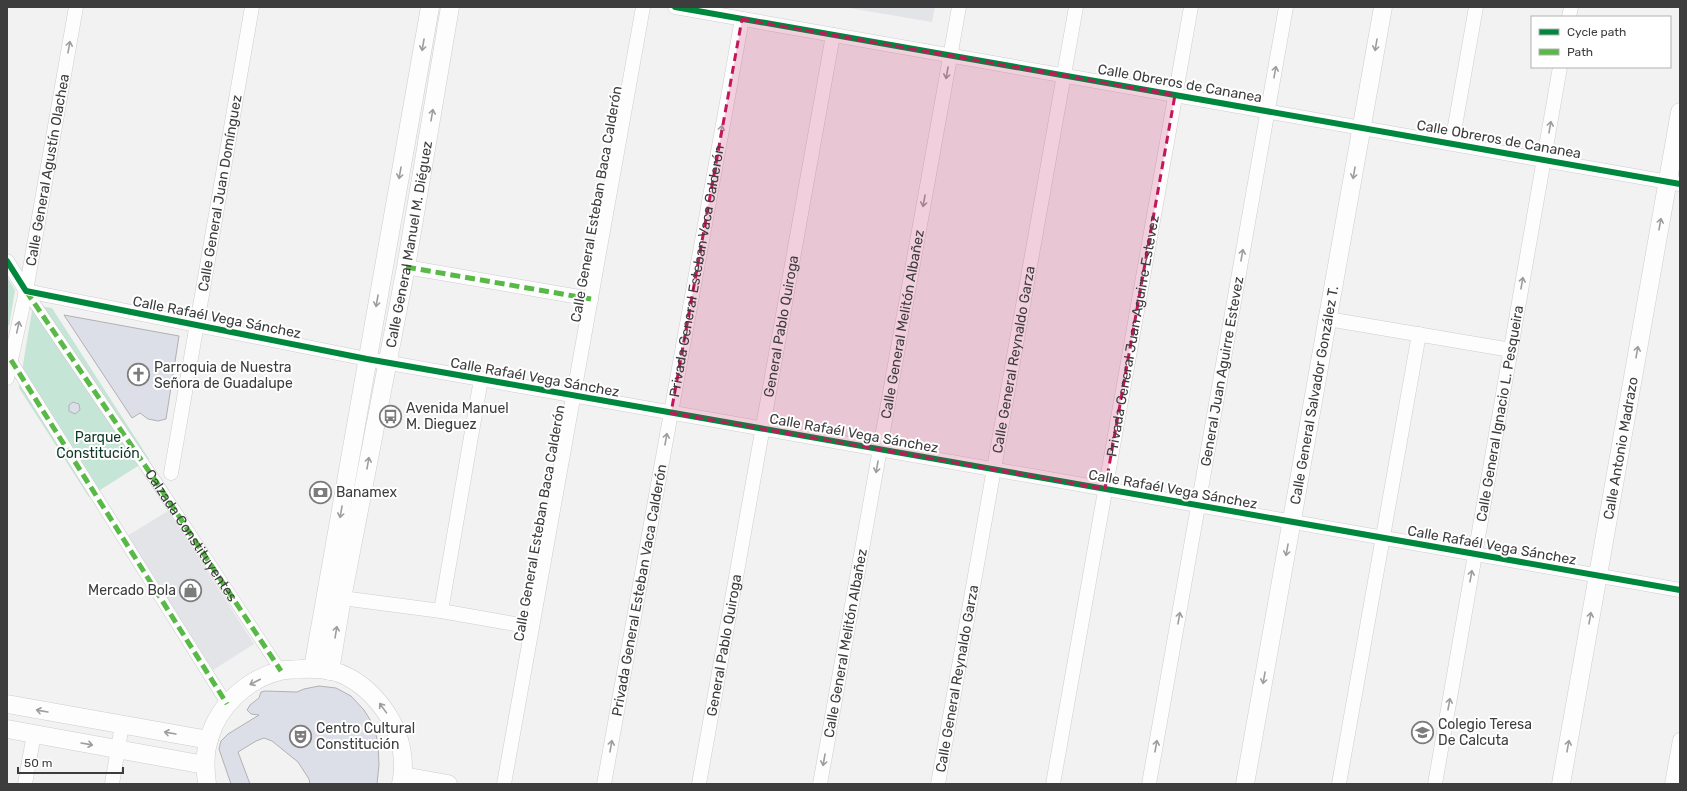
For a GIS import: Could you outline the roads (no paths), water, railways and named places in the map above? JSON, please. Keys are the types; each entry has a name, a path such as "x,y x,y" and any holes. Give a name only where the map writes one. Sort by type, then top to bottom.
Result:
{"street":[{"name":"Calle General Agustín Olachea","path":"7,378 9,357 26,291 76,7"},
{"name":"Calle General Juan Domínguez","path":"170,473 252,7"},
{"name":"Calle General Manuel M. Diéguez","path":"322,669 367,359 430,7"},
{"name":"Calle General Manuel M. Diéguez","path":"322,669 342,598 386,363 406,267 450,7"},
{"name":"Calle General Esteban Baca Calderón","path":"504,784 644,7"},
{"name":"Calle Obreros de Cananea","path":"675,7 1674,183"},
{"name":"Calle General Melitón Albañez","path":"820,784 958,7"},
{"name":"Calle General Reynaldo Garza","path":"938,784 1076,7"},
{"name":"Privada General Juan Aguirre Estevez","path":"1053,784 1191,7"},
{"name":"General Juan Aguirre Estevez","path":"1149,784 1286,7"},
{"name":"Calle General Salvador González T.","path":"1245,784 1383,7"},
{"path":"1452,143 1476,7"},
{"name":"Privada General Esteban Vaca Calderón","path":"604,784 742,19"},
{"name":"General Pablo Quiroga","path":"698,784 833,35"},
{"name":"Calle General Ignacio L. Pesqueira","path":"1435,784 1560,68"},
{"name":"Calle Antonio Madrazo","path":"1561,784 1598,576 1674,183 1680,112"},
{"name":"Calzada Constituyentes","path":"7,261 161,489 281,671"},
{"path":"406,267 591,299"},
{"name":"Calle Rafaél Vega Sánchez","path":"26,291 386,363 1680,590"},
{"path":"1328,319 1511,350"},
{"path":"1339,784 1419,334"},
{"path":"9,357 227,704"},
{"path":"441,611 481,379"},
{"path":"342,598 441,611 532,627"},
{"path":"207,784 205,764 208,740 216,721 227,704 251,683 281,671 322,669 348,677 363,687 381,705 395,726 402,751 402,780 448,784"},
{"path":"7,704 208,740"},
{"path":"112,784 122,725"},
{"path":"7,729 205,764"},
{"path":"25,784 34,734"},
{"path":"1672,784 1680,740"}],"place":[{"name":"Parroquia de Nuestra Señora de Guadalupe","path":"138,375"},
{"name":"Avenida Manuel M. Dieguez","path":"390,416"},
{"name":"Banamex","path":"320,492"},
{"name":"Mercado Bola","path":"191,590"},
{"name":"Colegio Teresa De Calcuta","path":"1423,732"},
{"name":"Centro Cultural Constitución","path":"301,736"}],"park label":[{"name":"Parque Constitución","path":"98,446"}]}
